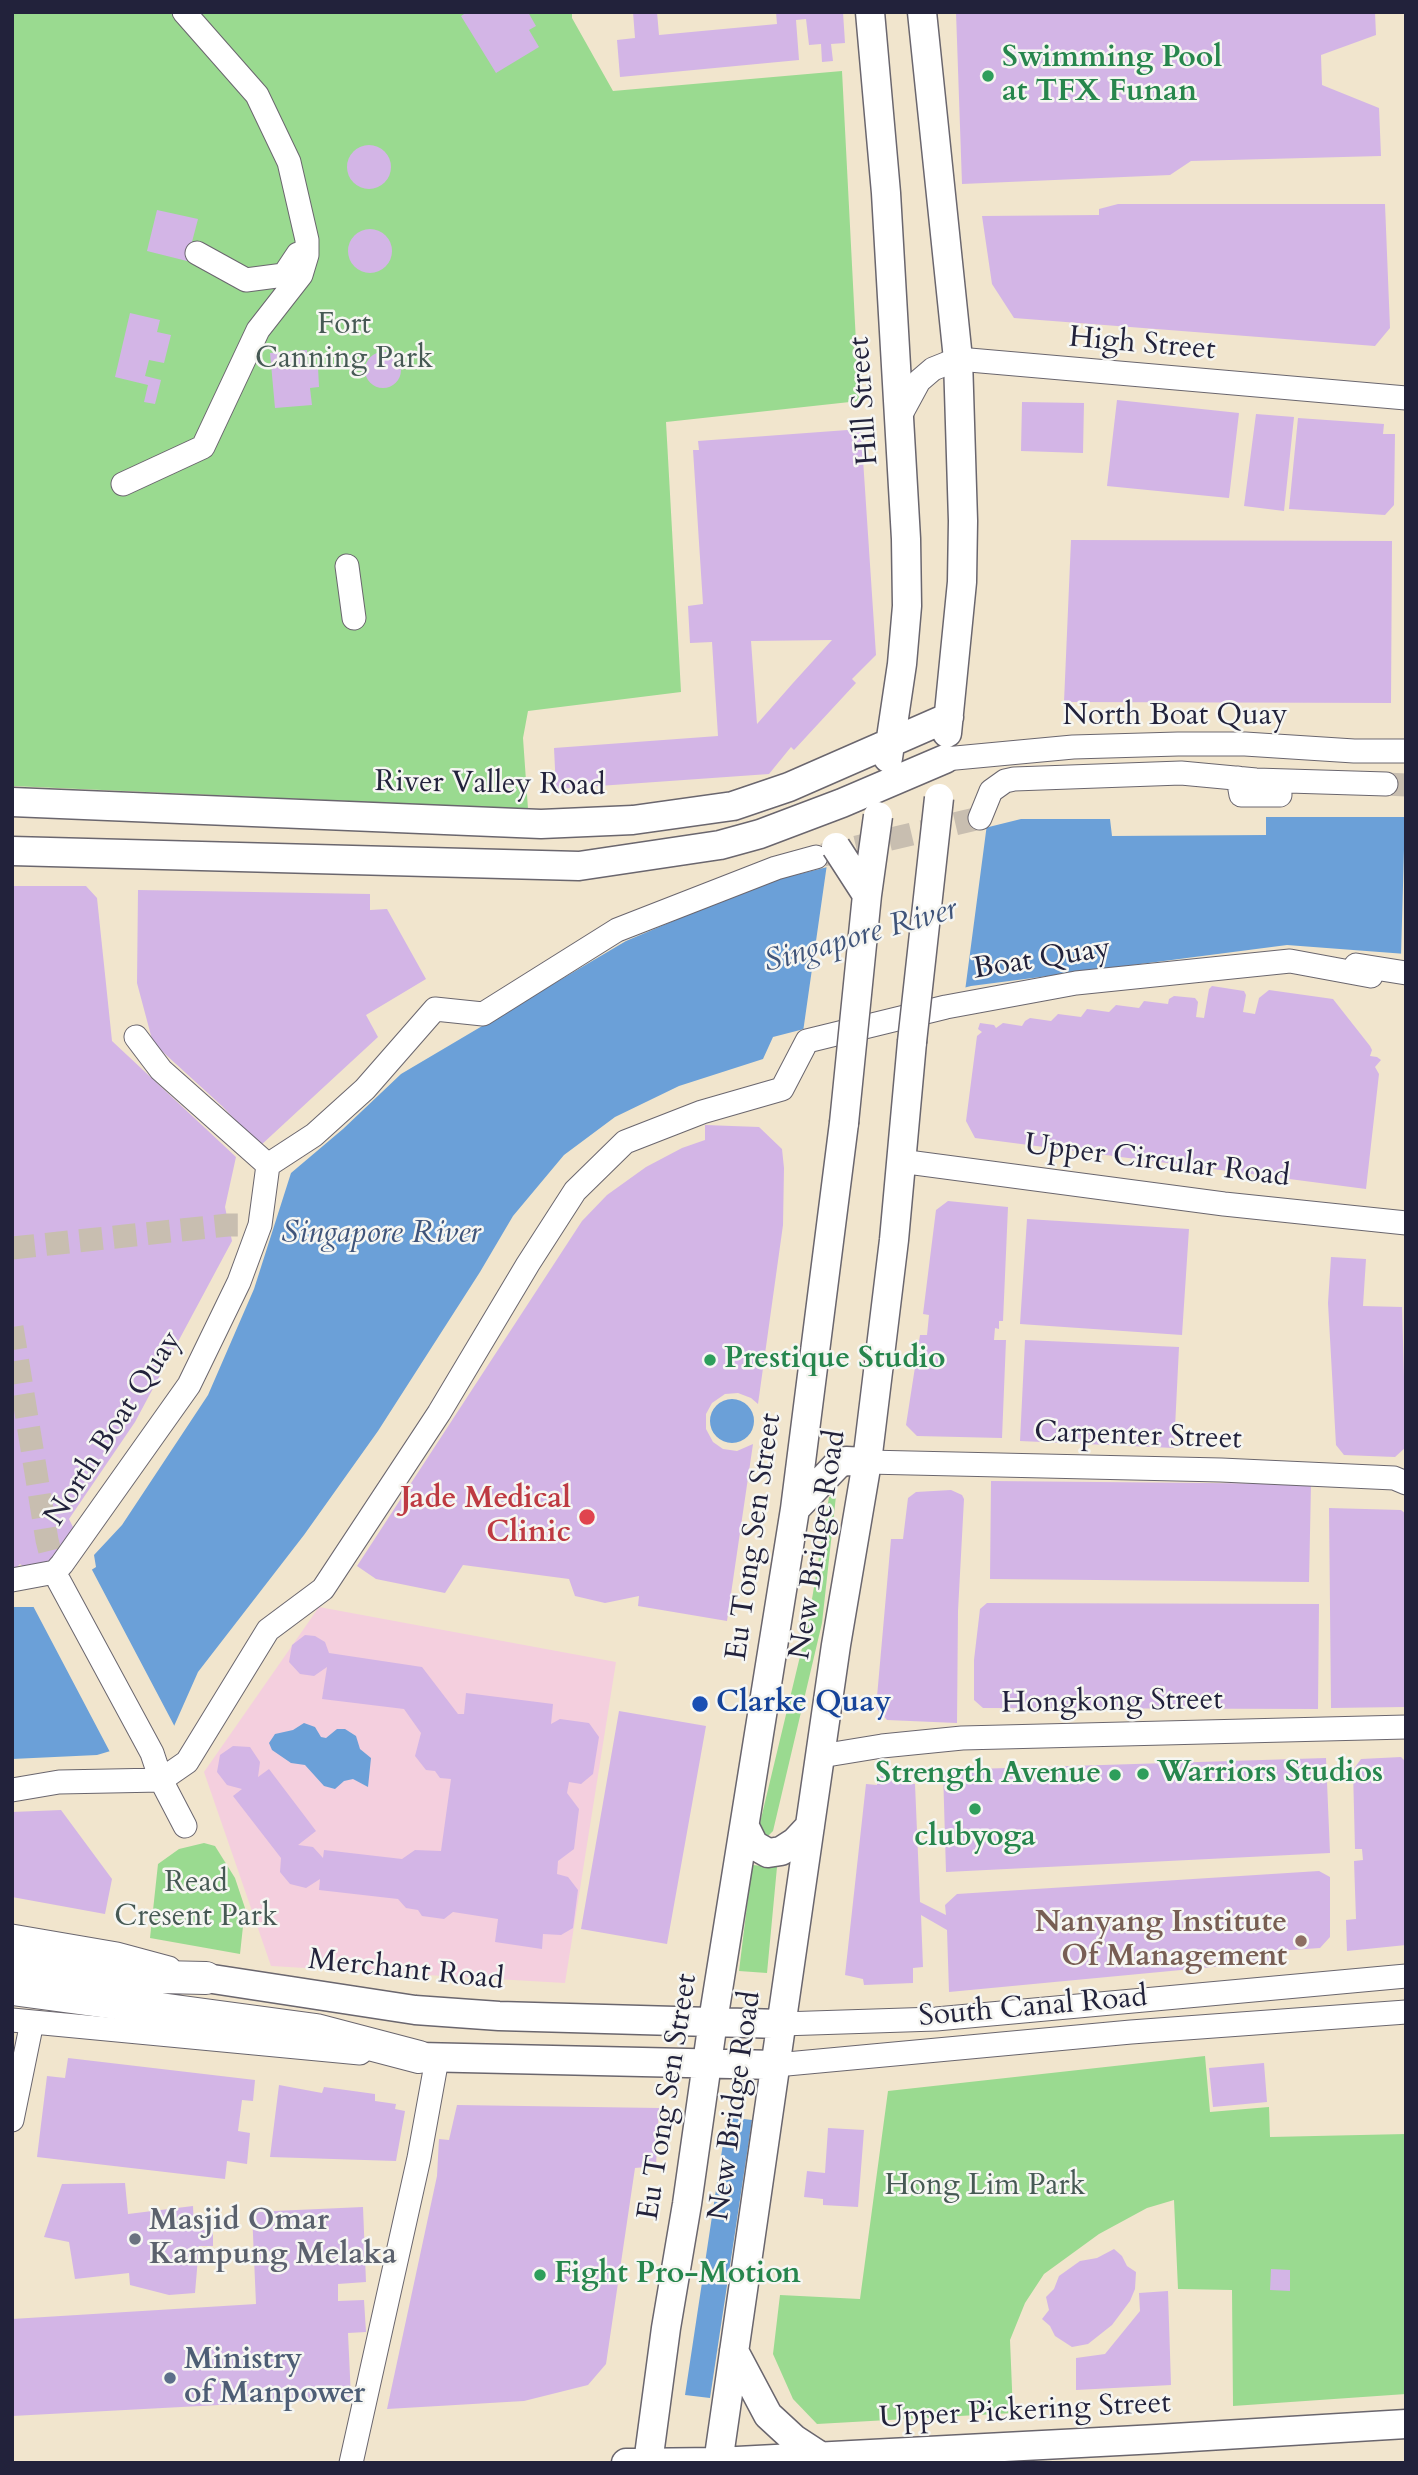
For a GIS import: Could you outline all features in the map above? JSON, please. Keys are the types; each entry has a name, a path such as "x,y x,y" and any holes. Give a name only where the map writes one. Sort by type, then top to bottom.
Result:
{"highway":[{"path":"12,1960 114,1976 206,1978"},
{"path":"12,1989 316,2030 428,2058"}],"main road":[{"name":"Hill Street","path":"870,12 886,193 900,416 907,606 902,664 885,785"},
{"path":"12,851 579,866 720,845 804,818 945,759 962,570 963,521 958,359 922,12"},
{"name":"River Valley Road","path":"12,802 541,824 633,820 733,806 789,787 949,716"},
{"name":"New Bridge Road","path":"718,2462 810,1826 867,1462 894,1240 912,1042 945,759"},
{"name":"Eu Tong Sen Street","path":"648,2462 713,2021 746,1829 795,1509 844,1123 867,895 885,785"},
{"path":"804,818 826,852 867,895"},
{"path":"795,1509 838,1464 846,1461 867,1462"},
{"path":"746,1829 754,1845 768,1853 781,1851 795,1842 810,1826"},
{"name":"Merchant Road","path":"206,1978 415,2010 499,2016 781,2024"},
{"path":"428,2058 708,2062"},
{"name":"South Canal Road","path":"708,2062 776,2065"},
{"path":"734,2351 768,2415 794,2439 820,2456"},
{"name":"Upper Pickering Street","path":"626,2463 718,2462 1157,2440 1406,2424"}],"street":[{"path":"123,484 203,447 258,330 301,275 307,255 307,240 289,162 257,95 184,12"},
{"path":"197,253 246,280 284,275 307,240"},
{"path":"900,416 919,381 933,369 958,359"},
{"name":"High Street","path":"958,359 1406,398"},
{"path":"346,565 354,618"},
{"name":"North Boat Quay","path":"945,759 1073,747 1165,745 1245,744 1354,751 1406,751"},
{"name":"North Boat Quay","path":"980,818 991,791 1005,781 1014,779 1181,773 1387,790"},
{"path":"136,1037 161,1070 268,1165 314,1135 365,1089 435,1009 483,1014 617,930 776,868 826,852"},
{"name":"Boat Quay","path":"1290,961 1291,954 1406,974"},
{"name":"Boat Quay","path":"161,1780 187,1762 268,1630 323,1589 439,1413 575,1191 625,1142 702,1112 782,1089 807,1041 946,1007 1076,983 1290,961 1371,976"},
{"name":"Upper Circular Road","path":"900,1161 1224,1204 1406,1223"},
{"name":"North Boat Quay","path":"51,1578 189,1385 244,1271 260,1225 268,1165"},
{"name":"Carpenter Street","path":"867,1462 1221,1470 1394,1478 1406,1483"},
{"path":"12,1580 51,1578 152,1753 161,1780 185,1826"},
{"name":"Hongkong Street","path":"821,1756 882,1746 962,1738 1406,1727"},
{"path":"12,1790 59,1782 161,1780"},
{"name":"Merchant Road","path":"12,1936 117,1954 206,1978"},
{"path":"781,2024 936,2019 1406,1976"},
{"name":"South Canal Road","path":"776,2065 1131,2032 1406,2012"},
{"path":"14,2107 22,2021 428,2058 419,2158 352,2463"}],"shaded area":[{"path":"319,1607 616,1662 565,1983 271,1966 204,1772"}],"green space":[{"name":"Fort Canning Park","path":"12,12 572,12 572,18 613,91 842,71 859,401 666,422 681,692 528,711 523,738 528,809 12,786"},
{"path":"836,1496 822,1623 773,1831 767,1837 760,1835 759,1827 808,1623 829,1497"},
{"name":"Read Cresent Park","path":"204,1843 215,1846 235,1878 245,1908 240,1954 150,1938 158,1864 179,1849"},
{"path":"752,1865 777,1867 767,1973 739,1971"},
{"name":"Hong Lim Park","path":"1205,2056 1210,2112 1269,2107 1270,2137 1406,2134 1406,2394 1233,2406 1232,2290 1178,2289 1174,2200 1147,2208 1099,2234 1044,2274 1025,2303 1010,2340 1013,2413 817,2424 793,2399 773,2354 780,2295 860,2299 888,2091"}],"water":[{"name":"Singapore River","path":"1266,817 1406,817 1406,954 1287,945 971,986 773,1037 763,1059 679,1086 615,1117 564,1155 513,1216 378,1431 304,1535 198,1672 171,1733 97,1755 12,1759 12,1607 34,1607 96,1567 94,1555 122,1525 208,1395 254,1289 291,1173 401,1074 626,941 763,883 1021,819 1110,819 1112,836 1266,835"},
{"path":"732,1399 747,1406 754,1421 747,1436 732,1443 717,1436 710,1421 717,1406"},
{"path":"304,1723 315,1727 321,1737 326,1738 337,1729 345,1729 356,1736 360,1749 371,1758 368,1787 353,1779 344,1781 335,1789 324,1786 305,1765 291,1763 272,1750 269,1743 275,1734 293,1730"},
{"path":"727,2117 752,2120 710,2398 685,2395"}],"pier":[{"path":"1405,813 1406,957 1401,957"},
{"path":"987,824 965,991 803,1032 827,864"},
{"path":"90,1566 176,1729 172,1736 111,1754 32,1604"}],"building":[{"path":"467,12 528,12 536,26 529,30 539,47 496,73 461,16"},
{"path":"633,12 657,12 659,35 777,24 776,12 843,12 845,43 831,44 833,61 822,62 821,44 809,45 806,19 796,20 799,60 620,77 617,40 635,38"},
{"path":"956,12 1375,12 1376,35 1321,55 1322,85 1379,108 1381,156 1191,161 1170,175 962,184"},
{"path":"369,145 384,152 391,167 384,182 369,189 354,182 347,167 354,152"},
{"path":"1118,204 1385,204 1390,328 1375,346 1014,318 992,284 982,216 1099,215 1099,209"},
{"path":"157,210 198,219 187,261 147,251"},
{"path":"370,229 379,230 386,235 391,242 391,260 386,267 379,272 370,273 361,272 354,267 349,260 348,251 349,242 354,235 361,230"},
{"path":"130,313 160,320 157,332 171,335 164,363 149,360 145,376 161,380 155,404 144,402 148,385 115,377"},
{"path":"307,350 308,368 318,367 319,387 310,388 312,405 275,408 270,353"},
{"path":"383,352 396,357 401,370 396,383 383,388 370,383 365,370 370,357"},
{"path":"1117,400 1239,413 1229,498 1107,486"},
{"path":"1022,402 1084,403 1083,453 1021,451"},
{"path":"1256,414 1294,417 1284,511 1244,506"},
{"path":"1298,418 1384,424 1383,434 1395,434 1394,505 1385,515 1289,509"},
{"path":"861,429 876,655 852,679 856,683 794,750 791,747 769,774 556,789 554,748 718,736 712,642 690,643 688,606 703,604 693,450 699,450 698,441","holes":["832,640 757,724 751,641"]},
{"path":"1071,540 1392,541 1391,703 1064,702"},
{"path":"12,886 86,886 97,898 112,1041 236,1157 225,1207 232,1241 135,1422 69,1519 74,1529 61,1563 25,1568 20,1564 12,1572"},
{"path":"138,890 370,894 370,910 387,909 426,979 366,1015 378,1037 260,1146 222,1106 153,1043 137,983"},
{"path":"1212,986 1244,991 1246,995 1243,1012 1255,1014 1259,998 1269,990 1333,999 1370,1046 1370,1056 1381,1060 1375,1067 1379,1074 1366,1189 975,1138 966,1121 977,1036 982,1032 978,1029 980,1023 994,1025 996,1028 1003,1023 1022,1026 1030,1018 1051,1021 1058,1014 1081,1017 1087,1009 1109,1012 1116,1005 1139,1008 1144,1001 1168,1004 1169,999 1174,996 1195,998 1198,1002 1196,1017 1204,1018 1209,989"},
{"path":"705,1125 759,1127 782,1149 784,1168 783,1225 758,1404 738,1393 725,1394 712,1403 706,1414 706,1429 713,1442 723,1449 737,1451 753,1444 727,1621 638,1606 639,1596 605,1603 575,1596 569,1579 463,1565 445,1593 376,1579 357,1566 582,1221 607,1195 646,1167 682,1148 705,1140"},
{"path":"948,1201 1008,1207 1003,1321 999,1321 999,1329 995,1328 994,1340 1006,1340 1002,1438 917,1436 906,1425 920,1335 927,1335 929,1315 923,1314 936,1210"},
{"path":"1027,1219 1189,1229 1182,1335 1020,1324"},
{"path":"1331,1257 1366,1259 1363,1306 1402,1307 1406,1447 1395,1457 1344,1455 1336,1445 1328,1303"},
{"path":"1025,1340 1179,1347 1174,1448 1020,1441"},
{"path":"991,1481 1311,1484 1309,1582 990,1579"},
{"path":"951,1490 962,1495 964,1499 958,1611 957,1723 887,1720 876,1708 891,1539 903,1539 908,1498 916,1492"},
{"path":"1329,1508 1401,1510 1406,1514 1404,1707 1331,1708"},
{"path":"987,1603 1319,1604 1318,1709 983,1708 974,1700 974,1660 980,1609"},
{"path":"305,1635 315,1636 325,1642 329,1653 422,1667 458,1714 464,1714 466,1693 553,1704 551,1724 560,1719 589,1723 599,1737 593,1774 581,1784 569,1782 567,1793 579,1809 574,1849 558,1861 557,1874 568,1877 578,1890 573,1928 561,1935 543,1934 542,1949 495,1942 498,1919 453,1912 444,1919 422,1916 418,1910 406,1908 398,1899 319,1890 320,1879 306,1888 290,1884 280,1872 281,1858 233,1796 242,1789 227,1785 217,1772 220,1755 233,1746 250,1747 260,1762 258,1777 269,1769 316,1831 298,1845 313,1847 323,1858 324,1850 402,1859 415,1850 441,1851 451,1779 440,1778 435,1771 426,1770 415,1756 421,1733 404,1709 322,1699 327,1667 314,1676 300,1674 289,1662 292,1645"},
{"path":"619,1711 706,1726 667,1944 581,1929"},
{"path":"1401,1757 1406,1762 1406,1945 1347,1951 1346,1920 1356,1919 1354,1861 1363,1860 1362,1849 1355,1849 1353,1770 1361,1759"},
{"path":"1326,1758 1330,1853 946,1872 943,1770"},
{"path":"877,1776 901,1776 902,1783 915,1784 920,1902 946,1915 945,1905 957,1894 1319,1871 1330,1877 1330,1937 1320,1948 1276,1951 1276,1961 949,1992 947,1930 921,1915 923,1967 913,1968 913,1983 864,1985 863,1979 845,1975 866,1784 877,1785"},
{"path":"61,1810 112,1879 105,1914 12,1897 12,1812"},
{"path":"68,2058 255,2080 253,2101 242,2100 238,2131 250,2133 247,2164 227,2161 225,2179 37,2157 47,2076 65,2078"},
{"path":"1264,2063 1267,2102 1213,2107 1209,2068"},
{"path":"279,2085 322,2093 324,2087 375,2094 375,2101 396,2104 395,2109 405,2111 396,2161 270,2157"},
{"path":"457,2105 659,2108 656,2166 635,2168 606,2364 588,2385 524,2401 387,2409 437,2176 439,2139 449,2140"},
{"path":"828,2128 864,2130 858,2207 823,2205 823,2199 804,2197 807,2171 825,2173"},
{"name":"Masjid Omar Kampung Melaka","path":"125,2183 128,2214 193,2206 194,2227 213,2232 213,2246 199,2246 195,2293 169,2295 130,2285 129,2273 75,2279 69,2242 44,2237 62,2184"},
{"path":"363,2207 366,2282 338,2284 338,2301 364,2300 366,2332 348,2333 351,2398 12,2416 12,2319 256,2304 252,2212"},
{"path":"1114,2249 1122,2256 1127,2266 1136,2272 1135,2289 1130,2301 1112,2325 1088,2344 1072,2347 1055,2336 1050,2326 1042,2319 1049,2310 1046,2297 1054,2289 1059,2276 1080,2261 1097,2258"},
{"path":"1271,2269 1290,2270 1290,2291 1270,2290"},
{"path":"1168,2291 1171,2385 1076,2390 1076,2358 1105,2354 1140,2311 1139,2293"}],"tunnel":[{"path":"1386,784 1406,785"},
{"path":"823,855 980,818"},
{"path":"12,1248 228,1225 260,1225"},
{"path":"12,1327 47,1540 55,1572"}],"place":[{"name":"Swimming Pool at TFX Funan","path":"988,76"},
{"name":"Prestique Studio","path":"710,1360"},
{"name":"Jade Medical Clinic","path":"587,1517"},
{"name":"Clarke Quay","path":"700,1704"},
{"name":"Warriors Studios","path":"1143,1774"},
{"name":"Strength Avenue","path":"1115,1775"},
{"name":"clubyoga","path":"975,1809"},
{"name":"Nanyang Institute Of Management","path":"1301,1941"},
{"name":"Masjid Omar Kampung Melaka","path":"135,2239"},
{"name":"Fight Pro-Motion","path":"540,2275"},
{"name":"Ministry of Manpower","path":"170,2378"}]}
